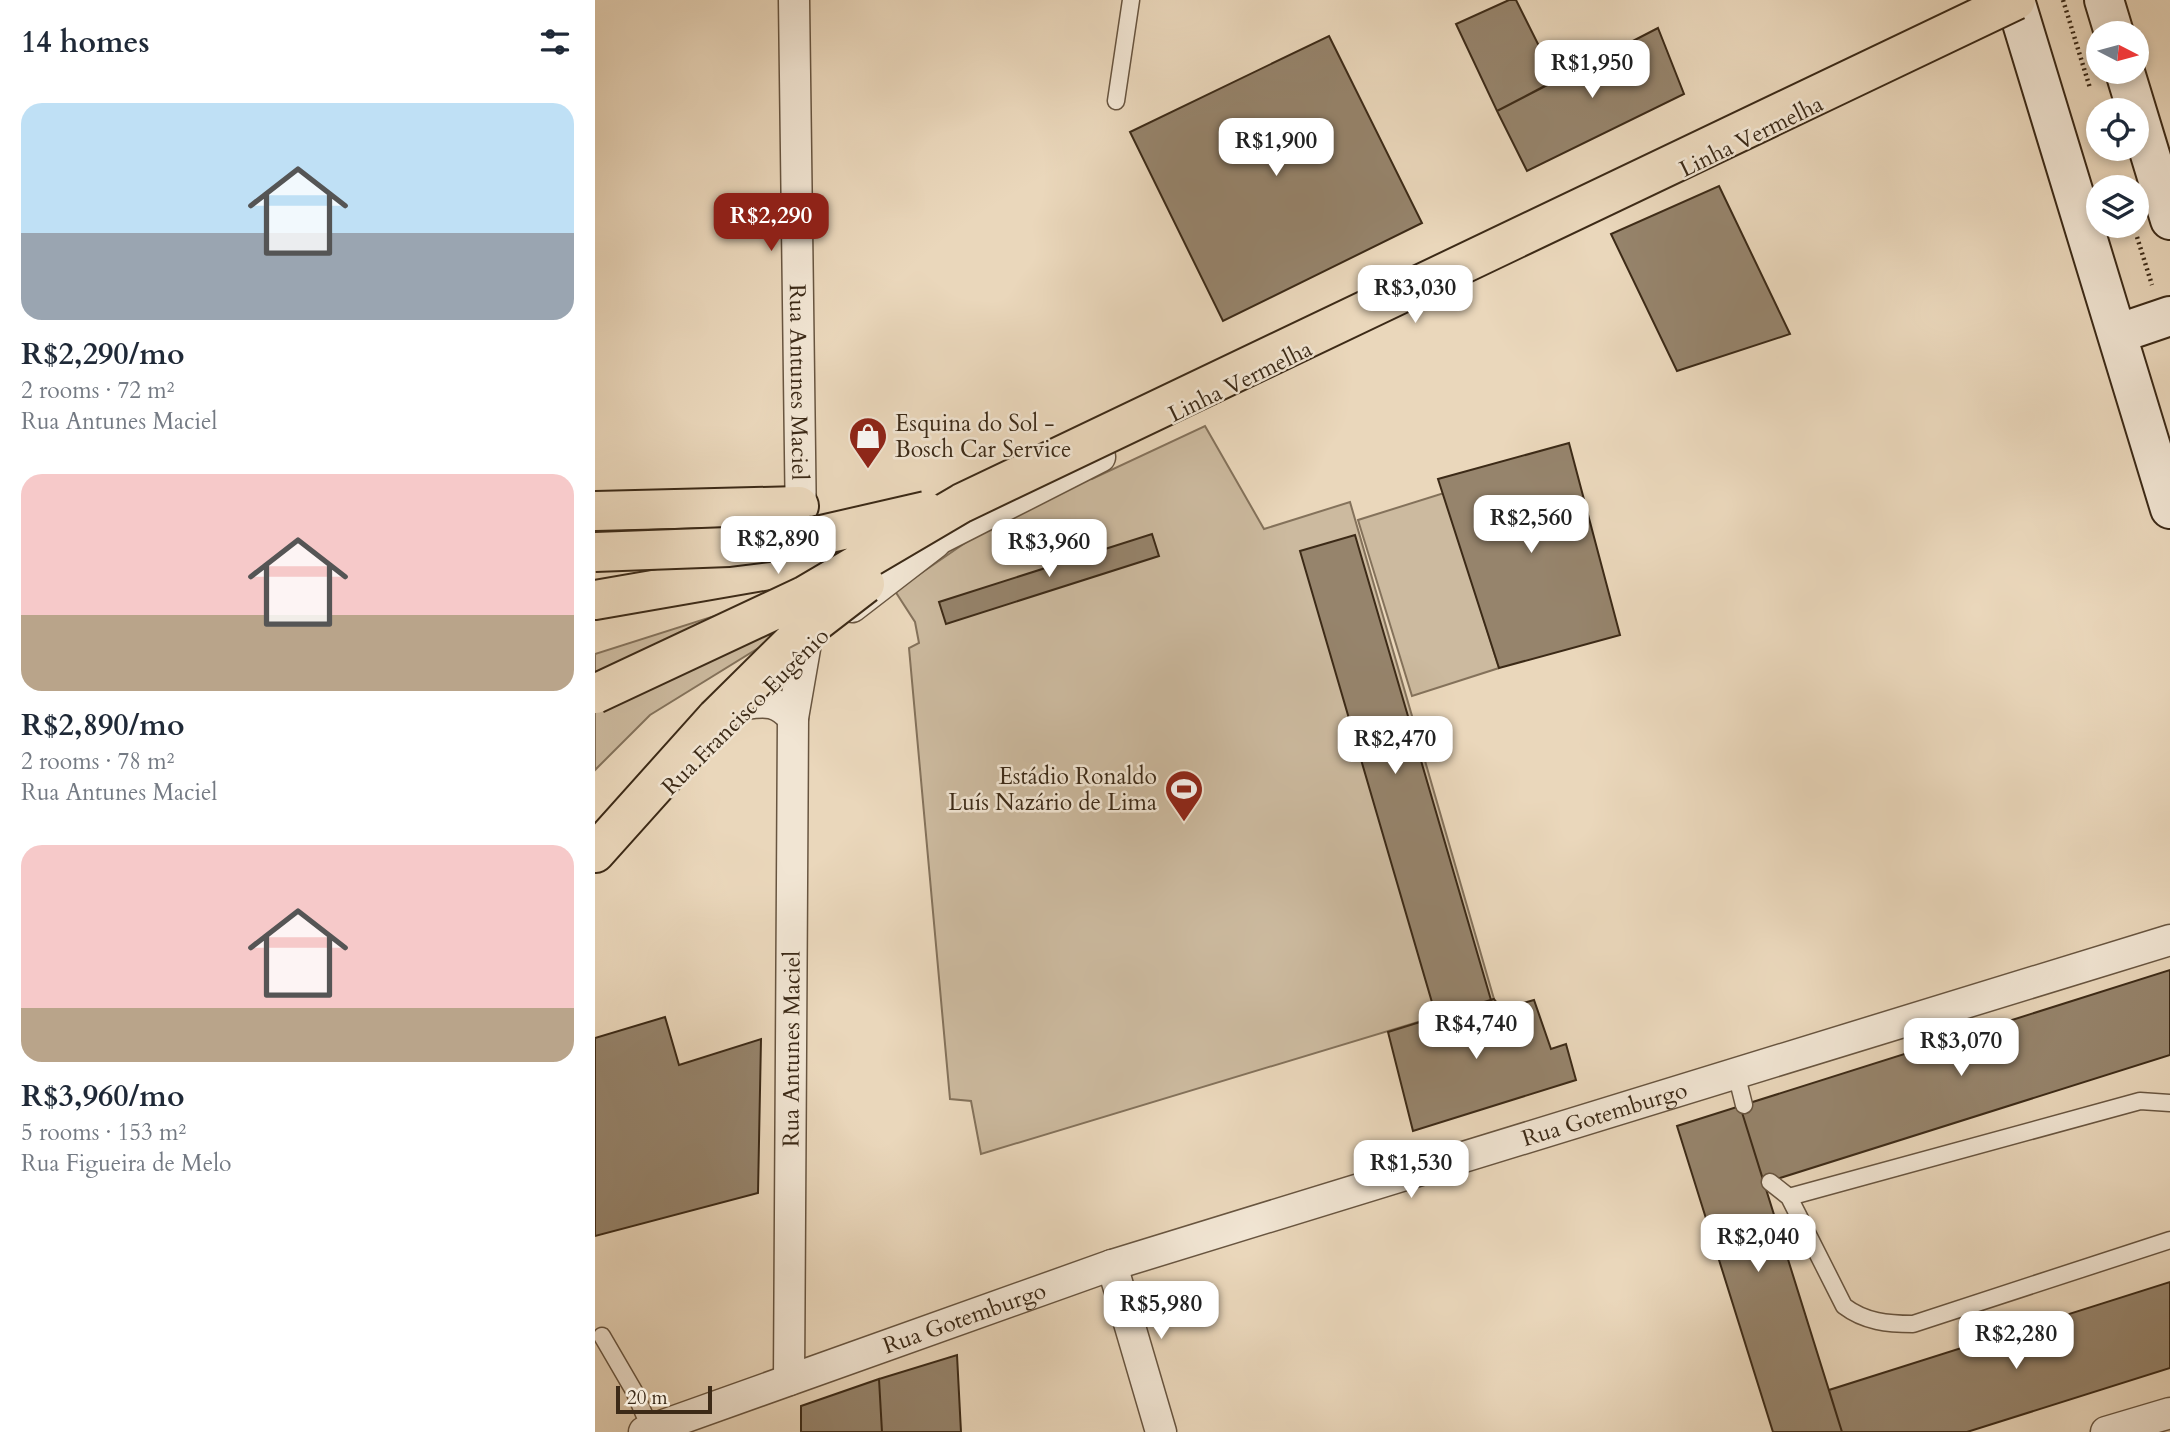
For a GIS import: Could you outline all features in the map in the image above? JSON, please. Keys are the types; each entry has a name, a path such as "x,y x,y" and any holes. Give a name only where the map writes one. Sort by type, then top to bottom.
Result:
{"main road":[{"name":"Linha Vermelha","path":"962,503 2015,0"},
{"name":"Linha Vermelha","path":"731,711 804,631 936,530 1131,433 2034,0"},
{"path":"595,552 729,547 817,536 962,503"},
{"path":"595,694 804,596 962,503"},
{"path":"595,511 799,506"},
{"path":"595,600 803,564"},
{"path":"595,812 628,783 731,711"},
{"path":"595,853 731,711"}],"street":[{"name":"Rua Antunes Maciel","path":"789,1380 793,718 806,643 799,506 795,0"},
{"path":"803,564 939,539 1996,0"},
{"path":"2015,0 2170,509"},
{"path":"2104,0 2110,21"},
{"path":"2129,84 2170,220"},
{"path":"2117,334 2170,316"},
{"name":"Rua Francisco Eugênio","path":"595,869 731,711 806,643 939,539"},
{"path":"731,711 764,701 778,704 793,718"},
{"name":"Rua Gotemburgo","path":"647,1431 1112,1265 2170,940"},
{"path":"1112,1265 1161,1432"},
{"path":"2106,1432 2170,1413"}],"lane":[{"path":"1116,101 1131,0"},
{"path":"1736,1073 1744,1105"},
{"path":"1789,1198 2140,1101 2170,1103"},
{"path":"1770,1182 1789,1198 1844,1306 1857,1316 1889,1324 1913,1324 2170,1240"},
{"path":"602,1336 634,1391 647,1431"}],"path":[{"path":"2063,0 2090,90"}],"shaded area":[{"name":"Estádio Ronaldo Luís Nazário de Lima","path":"1205,426 1264,529 1350,502 1494,999 981,1154 971,1101 950,1099 909,648 919,643 915,622 895,591 1000,519 1087,470 1092,479"},
{"path":"1444,493 1499,668 1412,696 1358,520"},
{"path":"793,591 791,628 650,715 595,770 595,654"}],"building":[{"path":"1509,0 1516,0 1556,80 1497,111 1456,24"},
{"path":"1658,28 1684,94 1527,171 1497,111"},
{"path":"1329,36 1422,223 1223,321 1130,132"},
{"path":"1719,186 1790,334 1677,371 1611,234"},
{"path":"1569,443 1620,635 1499,668 1438,479"},
{"path":"1152,534 1159,556 946,624 939,602"},
{"path":"1355,535 1491,1000 1436,1016 1300,551"},
{"path":"2170,970 2170,1055 1764,1183 1740,1106"},
{"path":"1494,999 1502,1009 1534,1000 1551,1049 1566,1044 1576,1080 1413,1131 1388,1032"},
{"path":"665,1017 679,1065 761,1039 758,1193 595,1236 595,1038"},
{"path":"1740,1106 1842,1432 1773,1432 1677,1126"},
{"path":"2170,1282 2170,1368 1967,1432 1842,1432 1829,1390"},
{"path":"957,1355 961,1432 882,1432 879,1379"},
{"path":"879,1379 882,1432 801,1432 801,1406"}],"place":[{"name":"Esquina do Sol - Bosch Car Service","path":"868,470"},
{"name":"Estádio Ronaldo Luís Nazário de Lima","path":"1184,823"}]}
